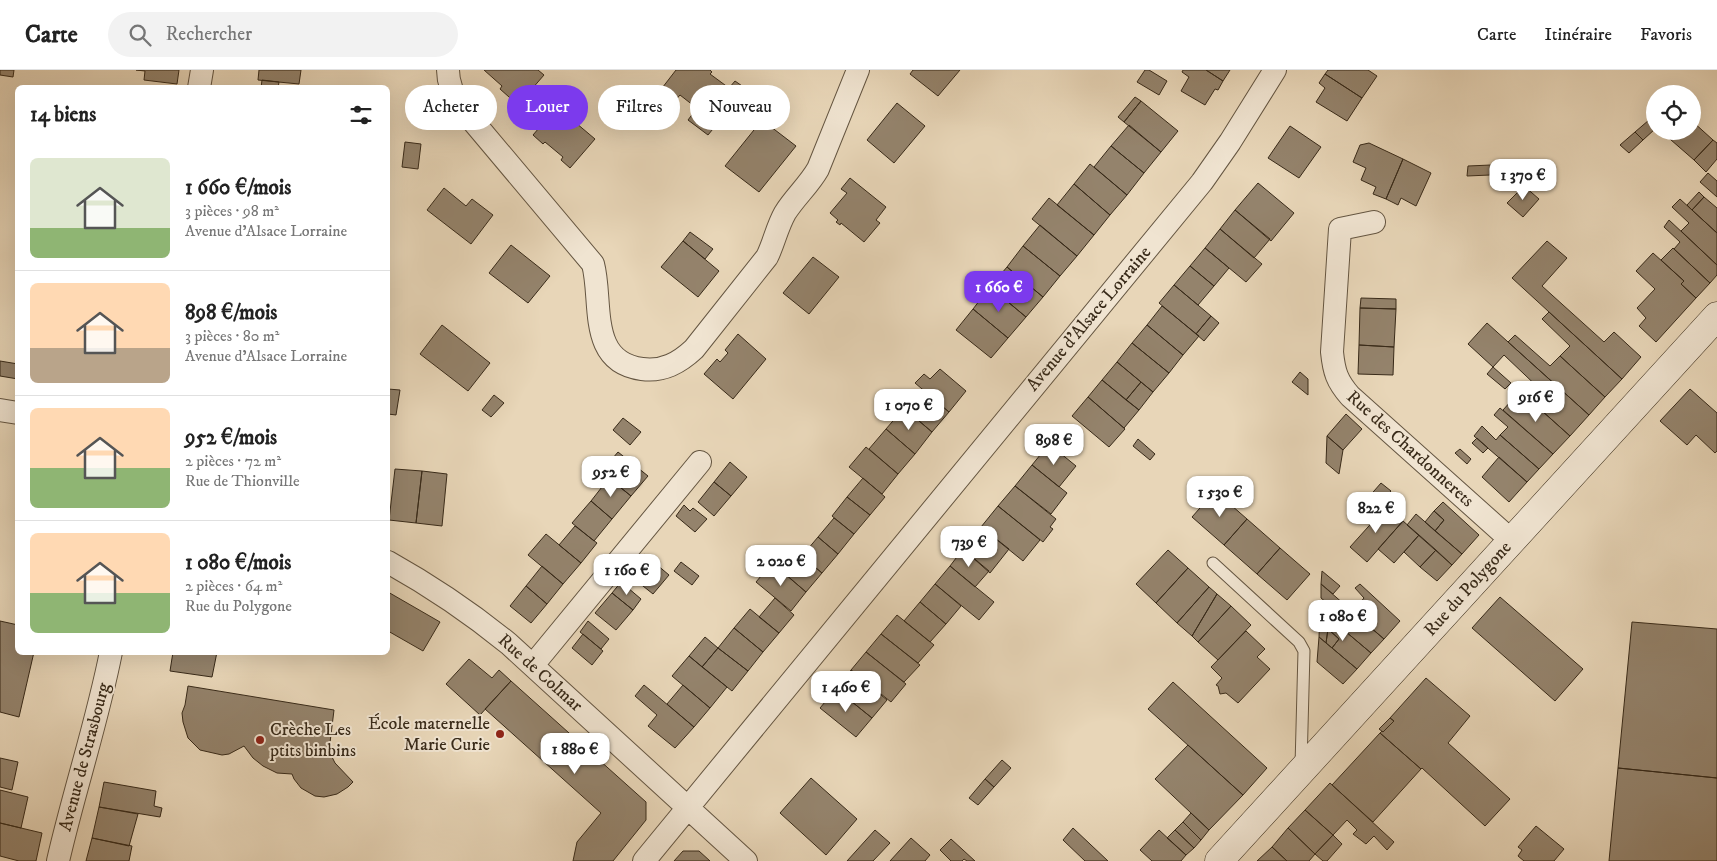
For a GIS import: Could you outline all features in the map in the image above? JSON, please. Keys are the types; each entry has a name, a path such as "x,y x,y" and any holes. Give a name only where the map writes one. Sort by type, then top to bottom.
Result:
{"street":[{"path":"200,85 202,70"},
{"path":"448,70 448,80 453,94 461,106 593,264 596,273 598,321 606,346 613,356 625,364 639,369 654,370 668,367 682,360 694,349 767,257 784,216 818,169 858,70"},
{"name":"Avenue d'Alsace Lorraine","path":"644,861 1202,182 1230,142 1275,70"},
{"name":"Rue des Chardonnerets","path":"1374,222 1340,228 1332,352 1336,377 1350,396 1512,541"},
{"name":"Rue du Polygone","path":"1219,861 1717,316"},
{"path":"0,410 15,412"},
{"path":"533,665 700,462"},
{"name":"Rue de Colmar","path":"390,563 437,591 486,625 533,665 746,861"},
{"name":"Avenue de Strasbourg","path":"58,861 95,724 110,655"}],"lane":[{"path":"1213,563 1299,642 1304,651 1300,772"}],"building":[{"path":"0,70 14,70 13,77 0,75"},
{"path":"136,70 179,70 177,84 144,80 145,71"},
{"path":"259,70 301,70 299,84 258,80"},
{"path":"484,70 538,70 544,75 535,85 507,85 507,95 500,89 502,86"},
{"path":"676,70 710,70 712,72 710,74 725,85 690,85 690,103 680,95 680,85 664,85"},
{"path":"913,70 960,70 938,96 910,74"},
{"path":"1145,70 1149,70 1167,81 1159,95 1137,82"},
{"path":"1183,70 1206,70 1223,81 1218,90 1215,89 1205,105 1181,91 1189,77 1182,72"},
{"path":"1206,70 1230,70 1223,81"},
{"path":"1328,70 1368,70 1377,76 1362,98 1325,74"},
{"path":"1325,74 1362,98 1347,121 1316,102 1325,88 1319,83"},
{"path":"262,80 279,82 278,85 261,85"},
{"path":"735,81 741,85 732,85"},
{"path":"1135,97 1141,101 1124,122 1118,117"},
{"path":"1141,101 1178,131 1161,152 1124,122"},
{"path":"897,103 925,126 894,163 867,140"},
{"path":"1646,123 1646,137 1643,140 1635,132"},
{"path":"1129,125 1161,152 1144,173 1111,146"},
{"path":"1290,126 1321,147 1299,178 1268,158"},
{"path":"1701,129 1713,140 1694,160 1671,140 1701,140"},
{"path":"537,130 584,130 595,139 570,168 561,160 563,157 533,135"},
{"path":"701,130 712,130 708,135"},
{"path":"754,130 775,130 796,146 759,192 725,166"},
{"path":"1635,132 1643,140 1629,153 1620,145"},
{"path":"1713,140 1717,143 1717,159 1706,172 1694,160"},
{"path":"405,142 421,144 418,169 402,167"},
{"path":"1369,143 1403,159 1386,199 1373,194 1376,187 1361,180 1366,168 1353,162 1360,145"},
{"path":"1111,146 1144,173 1127,195 1094,167"},
{"path":"1403,159 1431,173 1416,206 1401,198 1398,205 1386,199"},
{"path":"1090,164 1127,195 1110,215 1074,184"},
{"path":"1516,164 1515,175 1490,175 1491,165"},
{"path":"1516,164 1528,164 1528,174 1515,175"},
{"path":"1491,165 1490,175 1467,176 1468,166"},
{"path":"1708,173 1717,181 1717,197 1700,182"},
{"path":"850,178 886,207 876,220 880,223 864,242 841,223 840,225 836,222 838,220 830,213 847,193 841,189"},
{"path":"1258,183 1294,213 1271,241 1235,210"},
{"path":"1074,184 1110,215 1094,235 1057,205"},
{"path":"1524,186 1539,199 1523,217 1507,203"},
{"path":"444,188 466,206 472,199 493,215 471,244 427,210"},
{"path":"1699,192 1704,197 1692,210 1687,205"},
{"path":"1704,197 1717,208 1717,233 1692,210"},
{"path":"1049,198 1094,235 1077,256 1032,219"},
{"path":"1680,199 1717,233 1717,265 1681,231 1689,223 1672,207"},
{"path":"1235,210 1270,239 1254,258 1220,229"},
{"path":"1669,220 1717,265 1717,275 1710,283 1674,249 1680,242 1664,227"},
{"path":"1040,225 1077,256 1060,276 1023,246"},
{"path":"1220,229 1262,264 1246,282 1205,248"},
{"path":"690,232 713,249 705,259 683,241"},
{"path":"683,241 719,271 698,297 661,267"},
{"path":"1547,241 1567,258 1542,286 1604,342 1614,332 1641,357 1622,379 1512,278"},
{"path":"511,245 550,276 528,303 489,273"},
{"path":"1023,246 1060,276 1043,297 1007,267"},
{"path":"1205,248 1229,268 1214,286 1190,266"},
{"path":"1673,248 1710,283 1696,298 1681,284 1684,281 1661,260"},
{"path":"1653,253 1684,281 1681,284 1696,298 1656,342 1639,326 1646,318 1637,308 1655,289 1636,271"},
{"path":"813,257 839,277 809,314 783,293"},
{"path":"1190,266 1214,286 1198,305 1174,285"},
{"path":"1007,267 1043,297 1026,317 990,287"},
{"path":"1174,285 1211,316 1196,334 1159,303"},
{"path":"990,287 1026,317 1008,338 973,309"},
{"path":"1361,298 1396,299 1396,309 1360,308"},
{"path":"1162,306 1199,336 1183,355 1147,325"},
{"path":"1360,308 1396,309 1394,347 1359,345"},
{"path":"973,309 1008,338 991,358 956,330"},
{"path":"1549,312 1622,379 1605,397 1560,356 1570,346 1542,319"},
{"path":"1211,316 1219,323 1204,341 1196,334"},
{"path":"1487,323 1589,415 1570,436 1542,411 1546,406 1539,399 1545,394 1504,355 1493,367 1468,344"},
{"path":"442,325 490,363 468,391 420,354"},
{"path":"1147,325 1183,355 1169,373 1132,343"},
{"path":"738,334 766,359 733,399 704,374 717,359 720,362 728,353 725,350"},
{"path":"1515,335 1550,366 1560,356 1605,397 1589,415 1508,342"},
{"path":"1132,343 1169,373 1153,392 1117,362"},
{"path":"1359,345 1394,347 1393,375 1358,374"},
{"path":"0,361 15,364 15,378 0,376"},
{"path":"1117,362 1141,382 1126,400 1102,380"},
{"path":"1493,367 1511,383 1505,389 1487,374"},
{"path":"940,369 966,391 949,412 915,383 924,374 930,379"},
{"path":"1300,372 1308,379 1308,395 1292,382"},
{"path":"1102,380 1139,410 1124,428 1088,397"},
{"path":"1141,382 1153,392 1139,410 1126,400"},
{"path":"390,389 400,390 396,415 390,414"},
{"path":"922,389 949,412 932,432 906,410"},
{"path":"1690,389 1717,413 1717,451 1715,453 1696,435 1687,445 1660,421"},
{"path":"1520,391 1570,436 1553,454 1503,410"},
{"path":"494,395 504,403 491,417 482,410"},
{"path":"1088,397 1125,429 1109,447 1072,416"},
{"path":"904,408 932,432 915,454 886,429"},
{"path":"1500,408 1553,454 1539,469 1500,435 1508,427 1494,415"},
{"path":"1346,414 1362,429 1343,450 1327,436"},
{"path":"623,418 641,432 630,445 613,430"},
{"path":"1482,426 1496,440 1500,435 1539,469 1527,482 1474,436"},
{"path":"886,429 915,454 898,474 869,449"},
{"path":"1327,436 1343,450 1339,474 1326,463"},
{"path":"1477,438 1488,448 1483,453 1472,443"},
{"path":"1138,439 1155,454 1150,460 1133,446"},
{"path":"1049,444 1076,466 1059,487 1032,465"},
{"path":"866,447 898,474 882,494 849,467"},
{"path":"1460,449 1471,459 1467,464 1455,453"},
{"path":"618,452 648,476 631,496 601,472"},
{"path":"1499,457 1527,482 1509,502 1482,477"},
{"path":"730,462 747,477 731,496 714,482"},
{"path":"1032,465 1067,493 1051,514 1015,486"},
{"path":"395,469 422,471 416,523 390,520"},
{"path":"422,471 447,474 442,526 416,523"},
{"path":"609,478 631,496 612,519 591,501"},
{"path":"863,478 885,497 870,515 847,497"},
{"path":"714,482 731,496 714,516 698,502"},
{"path":"1381,483 1391,491 1376,507 1367,499"},
{"path":"1015,486 1056,519 1050,527 1053,529 1043,542 998,506"},
{"path":"1215,491 1247,519 1224,545 1192,517"},
{"path":"847,497 870,515 854,534 832,516"},
{"path":"591,501 612,519 594,541 572,523"},
{"path":"1443,502 1479,535 1462,554 1435,531 1444,520 1434,511"},
{"path":"684,505 690,511 693,508 707,519 695,532 676,516"},
{"path":"998,506 1040,540 1023,561 981,527"},
{"path":"1386,507 1403,521 1367,562 1350,547"},
{"path":"1434,511 1444,520 1435,531 1425,522"},
{"path":"1416,514 1462,554 1452,565 1407,525"},
{"path":"834,518 854,534 838,554 818,537"},
{"path":"1247,519 1280,548 1257,574 1224,545"},
{"path":"1403,521 1419,535 1394,563 1378,549"},
{"path":"575,526 597,543 581,563 559,545"},
{"path":"981,527 1009,549 990,573 963,549"},
{"path":"546,534 581,563 563,584 528,555"},
{"path":"1419,535 1436,550 1420,567 1404,552"},
{"path":"818,537 838,554 822,573 802,556"},
{"path":"792,548 822,573 806,592 776,566"},
{"path":"1280,548 1310,574 1287,600 1257,574"},
{"path":"963,549 989,571 975,587 950,566"},
{"path":"1168,550 1188,568 1156,603 1136,584"},
{"path":"1436,550 1452,565 1437,581 1420,567"},
{"path":"644,554 669,575 653,594 628,574"},
{"path":"681,562 699,576 692,585 674,571"},
{"path":"772,563 806,592 791,611 756,582"},
{"path":"542,566 563,584 547,604 526,586"},
{"path":"950,566 994,602 979,620 935,584"},
{"path":"1188,568 1209,587 1177,623 1156,603"},
{"path":"1322,571 1340,586 1333,594 1321,584"},
{"path":"621,582 641,599 633,610 612,593"},
{"path":"935,584 961,606 946,624 920,602"},
{"path":"1321,584 1384,639 1371,653 1345,631 1351,624 1337,611 1339,609 1335,605 1333,608 1321,598"},
{"path":"1360,584 1400,621 1384,639 1352,612 1364,598 1355,588"},
{"path":"526,586 547,604 531,623 510,606"},
{"path":"1209,587 1217,594 1192,636 1177,623"},
{"path":"390,593 440,622 423,651 390,632"},
{"path":"612,593 633,610 616,630 595,613"},
{"path":"1217,594 1231,606 1198,642 1192,636"},
{"path":"1500,597 1583,669 1555,701 1472,628"},
{"path":"775,598 794,615 779,633 759,617"},
{"path":"920,602 946,624 930,642 904,621"},
{"path":"1231,606 1251,625 1218,660 1198,642"},
{"path":"750,609 779,633 763,652 734,628"},
{"path":"1320,610 1371,653 1357,669 1332,648 1339,639 1328,629 1326,643 1319,637"},
{"path":"1337,611 1351,624 1345,631 1330,619"},
{"path":"897,615 934,645 918,663 881,634"},
{"path":"0,621 15,624 15,655 33,655 19,717 0,712"},
{"path":"588,621 609,639 601,649 580,632"},
{"path":"1632,622 1717,629 1717,778 1618,768"},
{"path":"734,628 763,652 748,671 718,648"},
{"path":"1328,629 1339,639 1332,648 1326,643"},
{"path":"1246,631 1265,649 1257,657 1270,669 1238,703 1226,693 1220,694 1216,685 1222,678 1211,667"},
{"path":"583,634 603,651 592,665 572,648"},
{"path":"881,634 920,665 904,682 866,652"},
{"path":"705,637 718,648 702,667 689,656"},
{"path":"1319,637 1357,669 1343,684 1317,662"},
{"path":"718,648 748,671 732,691 702,667"},
{"path":"866,652 906,684 891,702 851,670"},
{"path":"173,655 216,655 212,677 170,671"},
{"path":"689,656 727,687 710,708 672,676"},
{"path":"469,659 492,678 499,670 511,681 480,715 446,684"},
{"path":"851,670 887,700 872,718 836,689"},
{"path":"1426,678 1470,716 1448,743 1510,799 1485,826 1422,768 1380,733 1394,721 1390,718"},
{"path":"511,681 646,802 646,820 613,861 573,861 577,842 601,813 485,709"},
{"path":"1173,682 1267,768 1243,795 1148,709"},
{"path":"644,685 694,727 675,748 648,726 657,715 635,696"},
{"path":"683,685 710,708 694,727 667,704"},
{"name":"Crèche Les ptits binbins","path":"188,686 334,710 329,751 335,763 353,782 337,794 324,797 315,796 301,788 292,774 277,773 263,766 253,758 244,746 229,754 222,755 200,750 188,738 183,722 182,713"},
{"path":"836,689 872,718 856,737 820,708"},
{"path":"1390,718 1394,721 1383,732 1379,729"},
{"path":"1380,733 1421,769 1373,822 1332,785"},
{"path":"1188,745 1243,795 1209,830 1155,779"},
{"path":"0,758 18,762 12,790 0,787"},
{"path":"1002,760 1011,768 994,787 985,779"},
{"path":"1618,768 1717,778 1717,861 1609,861"},
{"path":"811,778 857,819 826,855 780,813"},
{"path":"985,779 994,787 978,805 969,798"},
{"path":"104,782 156,791 154,806 162,808 160,817 99,807"},
{"path":"1330,783 1394,842 1387,850 1374,836 1366,844 1353,834 1357,830 1347,820 1333,835 1305,810"},
{"path":"0,790 28,797 21,828 0,823"},
{"path":"99,807 138,814 129,846 92,838"},
{"path":"1305,810 1333,835 1315,854 1288,828"},
{"path":"1191,813 1209,830 1201,840 1183,822"},
{"path":"1183,822 1201,840 1194,848 1175,830"},
{"path":"0,823 42,833 36,861 19,861 0,856"},
{"path":"1536,826 1564,849 1554,861 1524,861 1518,856 1522,850 1518,847"},
{"path":"1073,828 1108,861 1085,861 1063,840"},
{"path":"1288,828 1315,854 1309,861 1287,861 1272,847"},
{"path":"875,830 890,843 873,861 847,861"},
{"path":"1159,830 1186,855 1181,861 1152,861 1140,850"},
{"path":"1175,830 1194,848 1186,855 1167,838"},
{"path":"1333,835 1342,844 1327,861 1323,861 1315,854"},
{"path":"92,838 132,846 129,861 86,861"},
{"path":"911,838 930,855 925,861 890,861"},
{"path":"951,839 975,861 964,859 962,861 951,861 940,850"},
{"path":"1272,847 1287,861 1257,861"},
{"path":"683,851 699,851 710,861 674,861"}],"place":[{"name":"École maternelle Marie Curie","path":"500,734"},
{"name":"Crèche Les ptits binbins","path":"260,740"}]}
